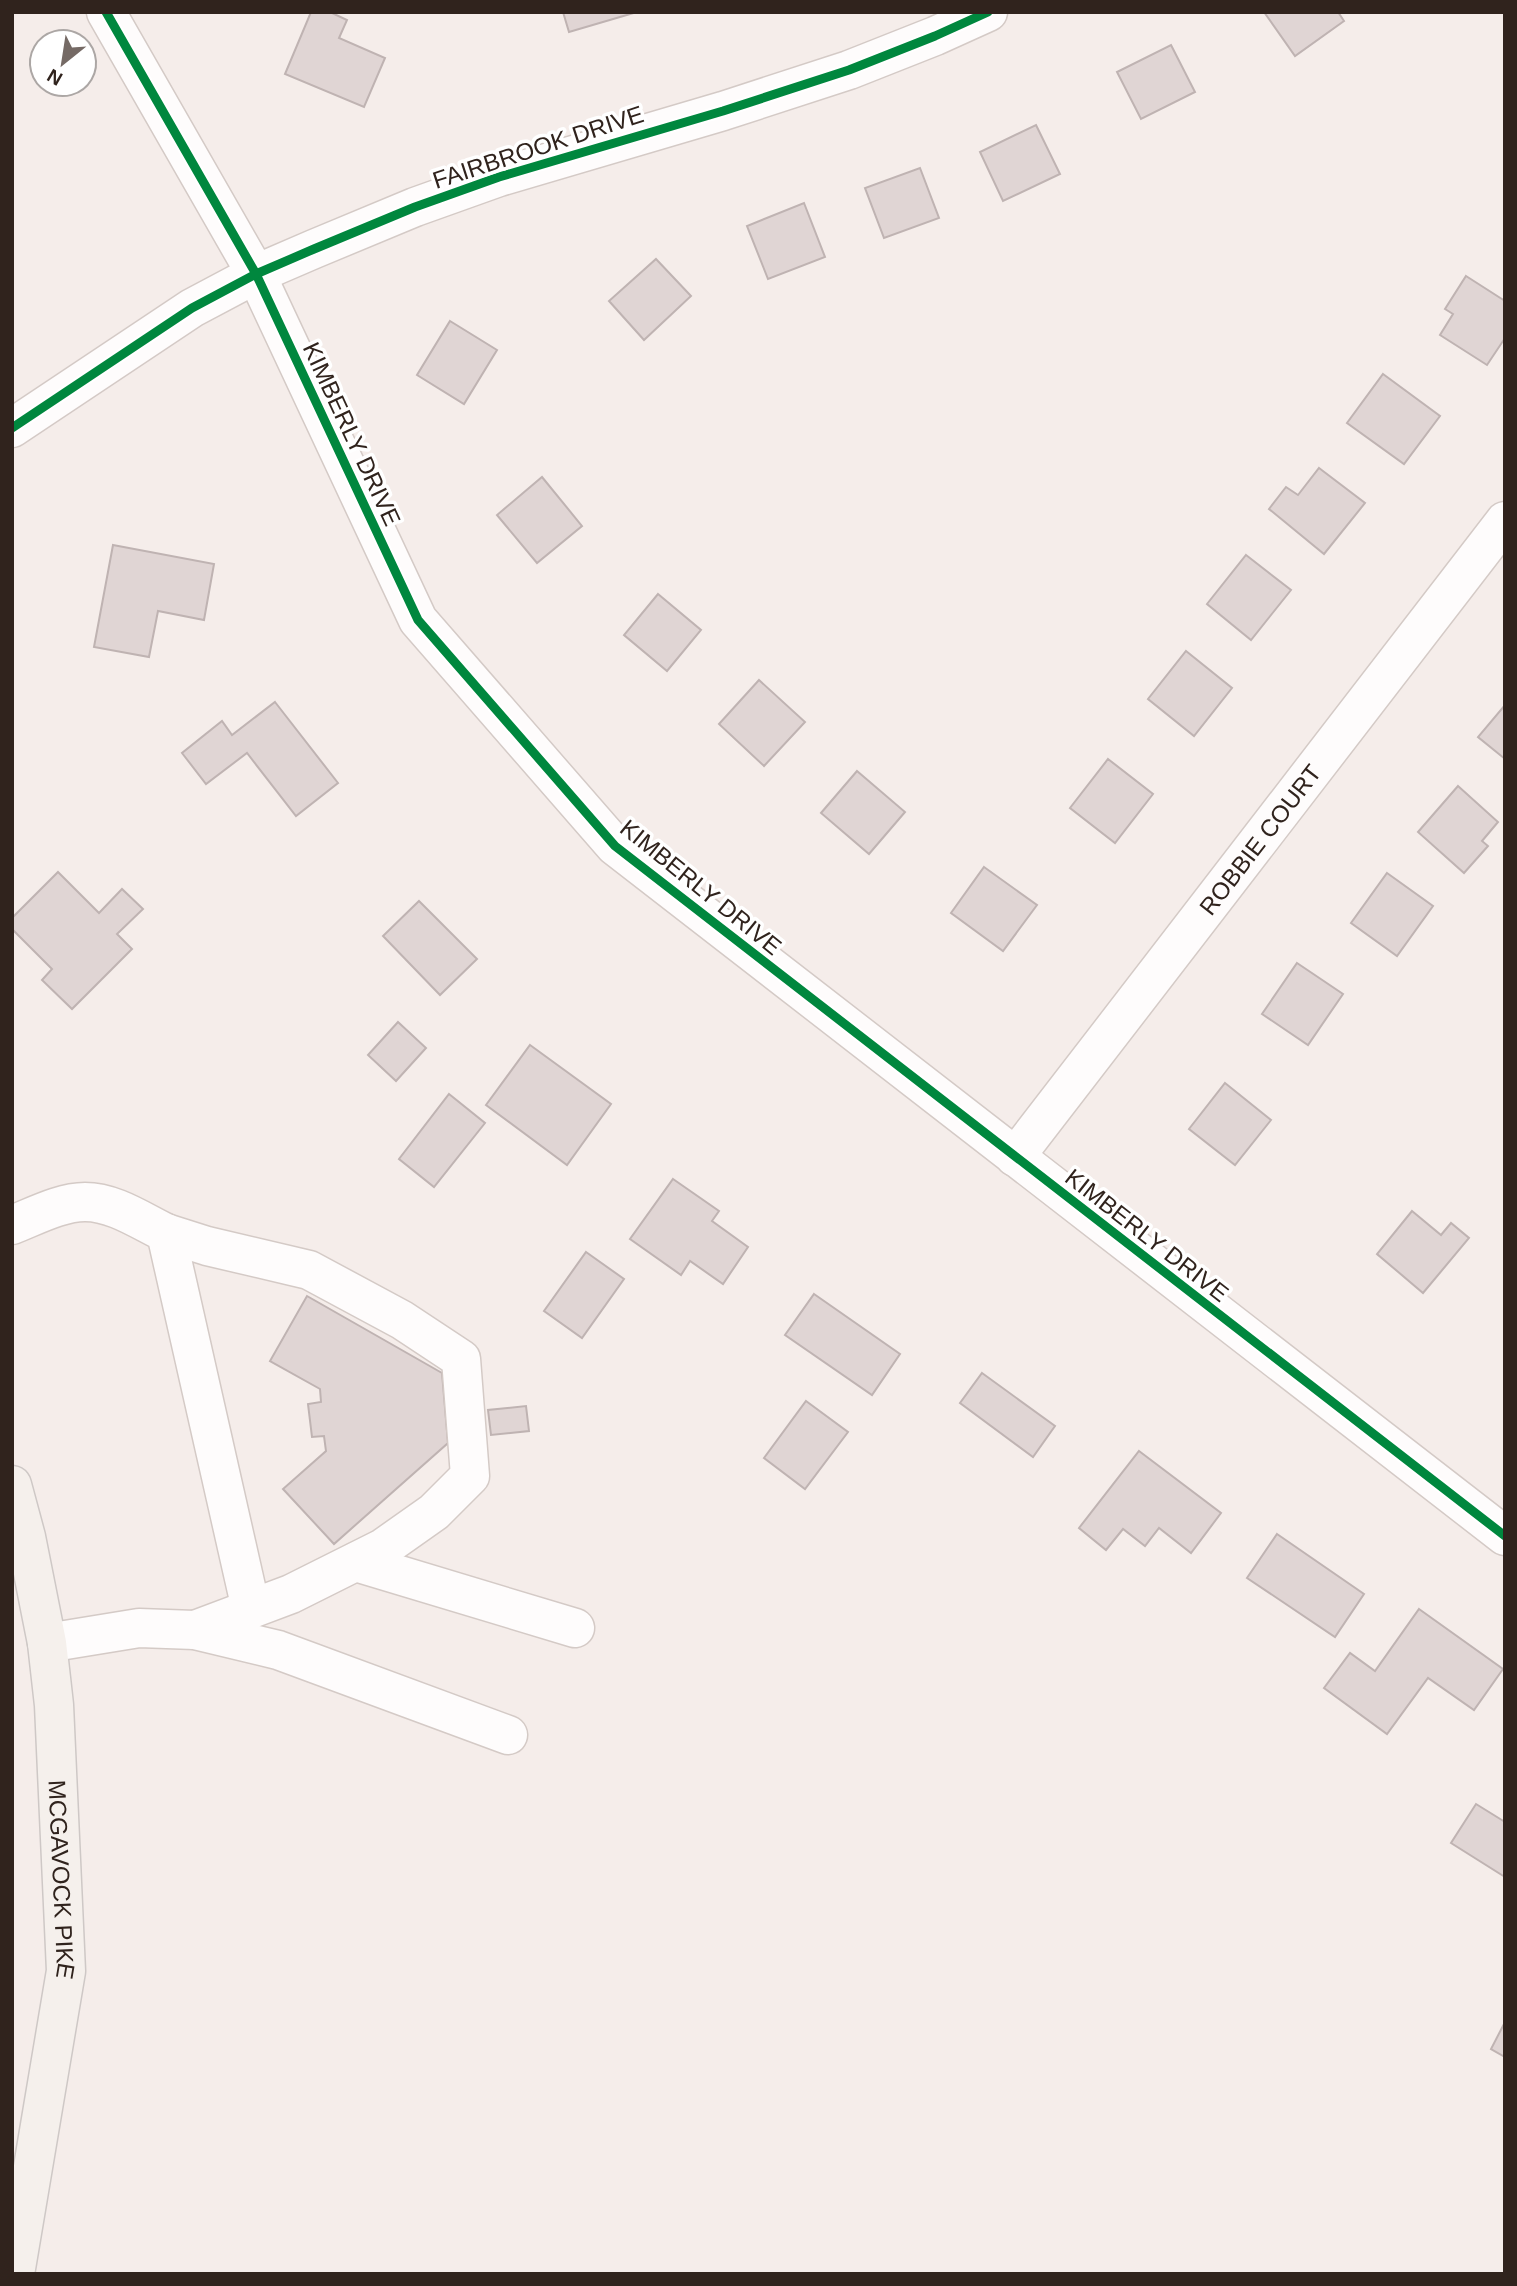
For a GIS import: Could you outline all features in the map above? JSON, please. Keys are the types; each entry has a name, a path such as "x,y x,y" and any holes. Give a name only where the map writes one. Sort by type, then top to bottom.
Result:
{"main road":[{"name":"MCGAVOCK PIKE","path":"12,1485 26,1537 47,1643 54,1705 66,1971 15,2274"}],"street":[{"name":"KIMBERLY DRIVE","path":"106,12 256,274 418,621 615,846 1505,1536"},
{"name":"FAIRBROOK DRIVE","path":"12,428 192,308 256,274 463,189 849,70 988,12"},
{"name":"ROBBIE COURT","path":"1015,1157 1505,521"},
{"path":"12,1224 83,1202 114,1208 166,1233 207,1246 309,1270 402,1320 461,1359 470,1476 435,1512 383,1548 291,1594 195,1630"},
{"path":"166,1233 251,1609"},
{"path":"356,1562 575,1628"},
{"path":"47,1643 139,1628 195,1630 278,1650 508,1735"}],"building":[{"path":"311,12 330,12 347,20 339,38 385,58 364,107 285,74"},
{"path":"563,12 637,12 569,32"},
{"path":"1264,12 1338,12 1344,21 1295,56"},
{"path":"1171,45 1195,92 1141,119 1117,72"},
{"path":"1036,125 1060,174 1003,201 980,152"},
{"path":"920,168 939,218 884,238 865,188"},
{"path":"804,203 825,257 768,279 747,226"},
{"path":"656,259 691,296 644,340 609,301"},
{"path":"1466,276 1505,301 1505,338 1487,365 1440,335 1453,314 1445,309"},
{"path":"450,321 497,350 464,404 417,375"},
{"path":"1383,374 1440,416 1404,464 1347,423"},
{"path":"1319,468 1365,503 1324,554 1269,509 1286,487 1298,495"},
{"path":"542,477 582,526 537,563 497,515"},
{"path":"113,545 214,564 204,620 158,611 149,657 94,647"},
{"path":"1246,555 1291,590 1251,640 1207,604"},
{"path":"658,594 701,630 667,671 624,635"},
{"path":"1186,651 1232,688 1194,736 1148,699"},
{"path":"759,680 805,722 764,766 719,724"},
{"path":"275,702 338,783 296,816 247,753 206,784 182,753 222,721 232,735"},
{"path":"1505,705 1505,759 1478,737"},
{"path":"1108,759 1153,794 1115,843 1070,808"},
{"path":"857,771 905,812 869,854 821,813"},
{"path":"1458,786 1498,822 1482,841 1488,846 1464,873 1418,832"},
{"path":"984,867 1037,905 1003,951 951,913"},
{"path":"58,872 99,913 122,889 143,909 117,934 132,949 72,1009 42,980 52,969 12,929 12,918"},
{"path":"1387,873 1433,906 1397,956 1351,923"},
{"path":"419,901 477,959 440,995 383,936"},
{"path":"1297,963 1343,994 1308,1045 1262,1014"},
{"path":"398,1022 426,1048 396,1081 368,1055"},
{"path":"530,1045 611,1104 567,1165 486,1105"},
{"path":"1225,1083 1271,1120 1235,1165 1189,1129"},
{"path":"449,1094 485,1123 434,1187 399,1159"},
{"path":"673,1179 719,1211 712,1221 748,1247 723,1284 690,1261 681,1275 630,1239"},
{"path":"1412,1211 1441,1235 1451,1223 1469,1238 1423,1293 1377,1254"},
{"path":"586,1252 624,1279 582,1338 544,1311"},
{"path":"814,1294 900,1354 872,1395 785,1335"},
{"path":"307,1296 442,1373 448,1443 334,1544 283,1489 326,1451 324,1436 312,1437 308,1404 321,1402 320,1389 270,1361"},
{"path":"982,1373 1055,1426 1033,1457 960,1403"},
{"path":"806,1401 848,1432 805,1489 764,1458"},
{"path":"526,1406 529,1431 491,1435 488,1410"},
{"path":"1139,1451 1221,1513 1191,1553 1159,1528 1145,1546 1123,1529 1106,1550 1079,1528"},
{"path":"1277,1534 1364,1594 1335,1637 1247,1578"},
{"path":"1419,1609 1503,1669 1474,1710 1428,1678 1387,1734 1324,1688 1350,1653 1375,1671"},
{"path":"1476,1804 1505,1822 1505,1877 1451,1843"},
{"path":"1505,2022 1505,2057 1491,2049"}],"cycle path":[{"path":"106,12 256,274 418,620 615,846 1505,1536"},
{"path":"12,428 192,308 256,274 314,249 415,207 499,177 723,111 849,70 988,12"}]}
